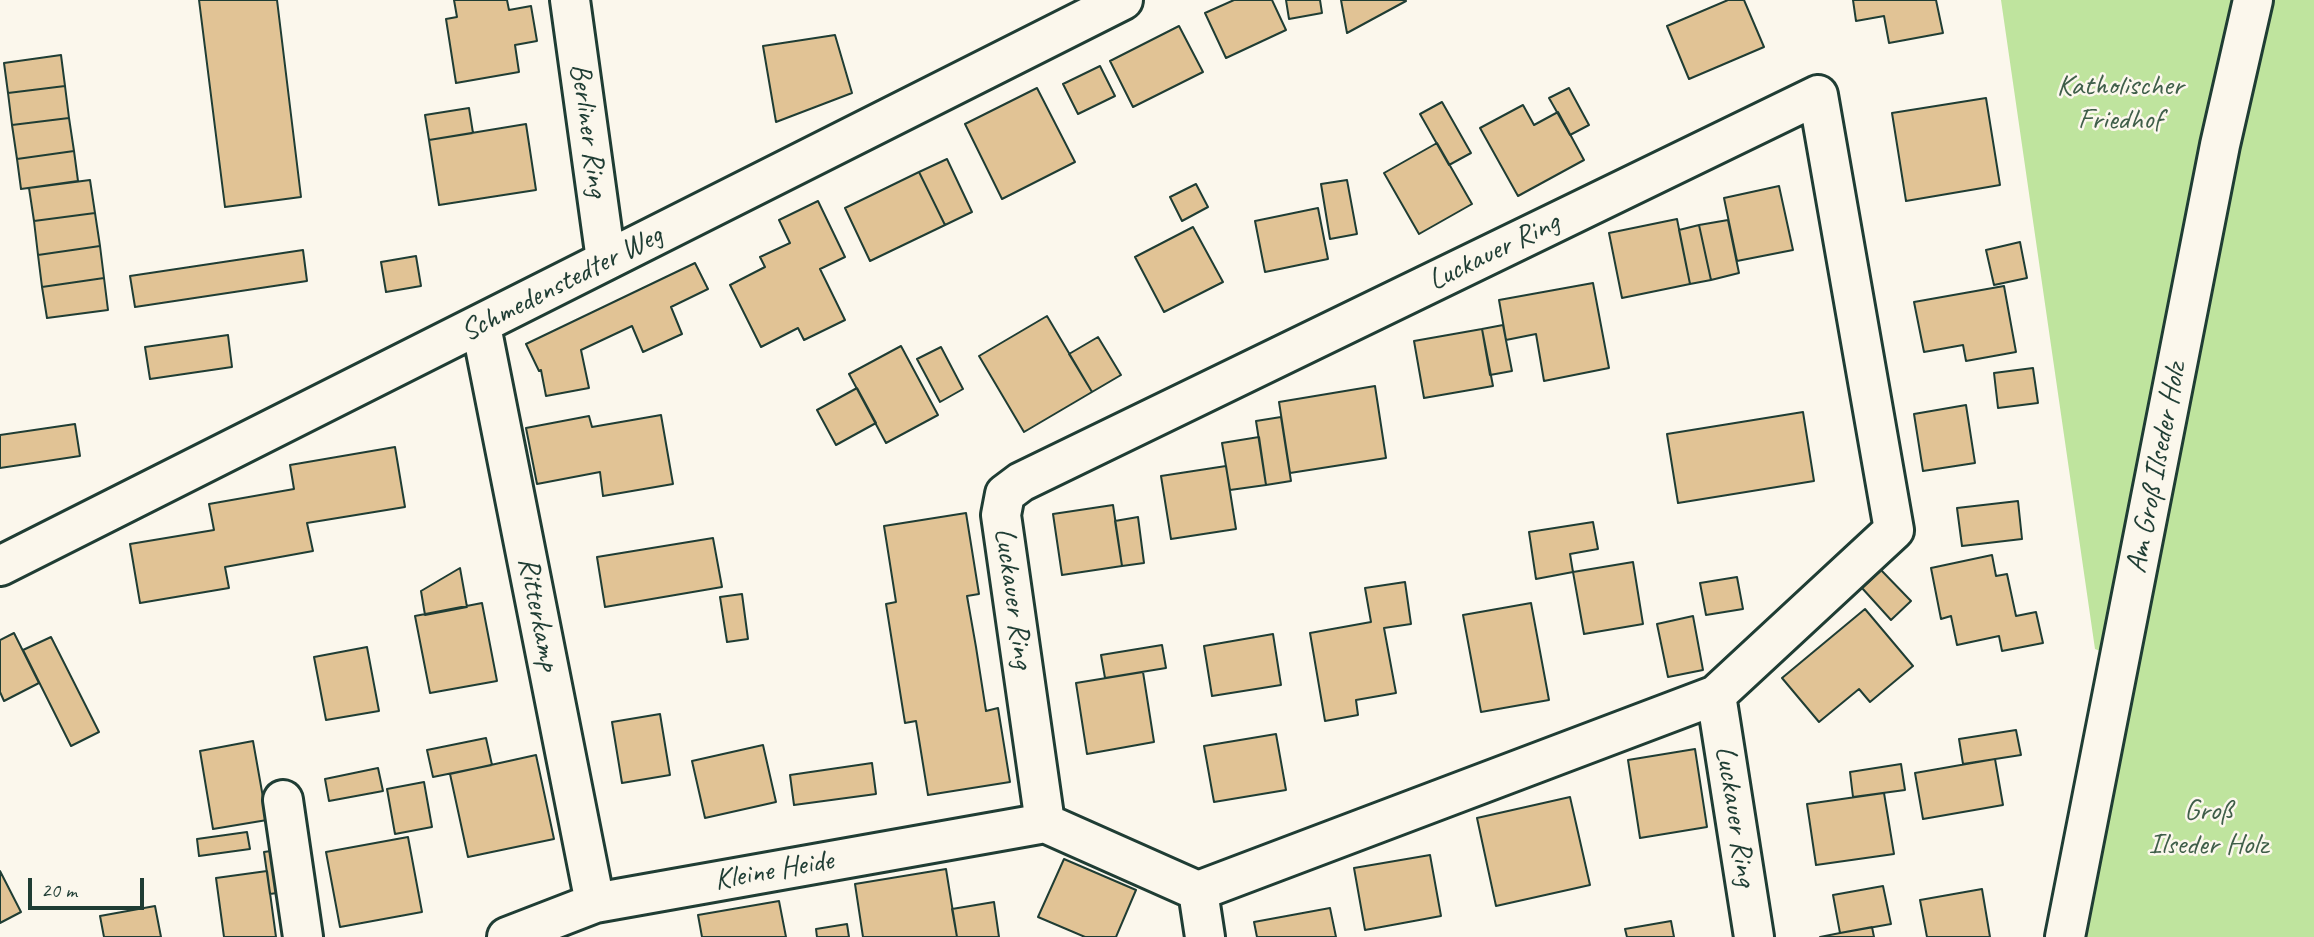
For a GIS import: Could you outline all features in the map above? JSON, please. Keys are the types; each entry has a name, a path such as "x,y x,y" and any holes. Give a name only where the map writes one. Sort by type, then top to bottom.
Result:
{"street":[{"name":"Berliner Ring","path":"570,0 606,260"},
{"name":"Schmedenstedter Weg","path":"0,566 1124,0"},
{"name":"Am Groß Ilseder Holz","path":"2065,937 2220,145 2253,0"},
{"name":"Luckauer Ring","path":"1045,823 1000,515 1005,494 1021,482 1818,95 1894,530 1716,695 1198,891"},
{"name":"Ritterkamp","path":"481,326 595,903"},
{"name":"Luckauer Ring","path":"1716,695 1754,937"},
{"path":"283,800 303,937"},
{"name":"Kleine Heide","path":"507,937 595,903 1045,823"},
{"path":"1045,823 1198,891 1205,937"}],"green space":[{"name":"Katholischer Friedhof","path":"2001,0 2246,0 2113,656 2095,649"},
{"name":"Groß Ilseder Holz","path":"2267,0 2314,0 2314,937 2081,937 2131,663 2252,89"}],"building":[{"path":"199,0 277,0 301,197 225,207"},
{"path":"454,0 507,0 509,10 531,6 537,41 515,45 519,72 456,83 446,19 457,17"},
{"path":"1234,0 1272,0 1286,30 1226,58 1205,13"},
{"path":"1286,0 1320,0 1322,13 1289,19"},
{"path":"1341,0 1405,0 1406,1 1347,33"},
{"path":"1728,0 1744,0 1764,47 1689,79 1667,26"},
{"path":"1853,0 1936,0 1943,33 1889,43 1884,16 1856,21"},
{"path":"1179,26 1203,72 1133,107 1110,61"},
{"path":"835,35 852,93 776,122 763,46"},
{"path":"61,55 65,86 8,93 4,63"},
{"path":"1100,66 1115,96 1078,114 1063,84"},
{"path":"65,86 69,118 12,125 8,93"},
{"path":"1037,88 1075,162 1002,199 965,124"},
{"path":"1569,88 1589,125 1570,135 1549,98"},
{"path":"1986,98 2000,185 1906,201 1892,113"},
{"path":"1442,102 1471,153 1449,165 1420,114"},
{"path":"1523,105 1534,125 1558,112 1584,160 1518,196 1480,128"},
{"path":"469,108 473,133 429,140 425,115"},
{"path":"69,118 74,151 17,159 12,125"},
{"path":"526,124 536,190 439,205 429,140"},
{"path":"1437,143 1472,204 1419,234 1384,173"},
{"path":"74,151 78,181 21,189 17,159"},
{"path":"947,159 972,212 945,225 919,172"},
{"path":"919,172 945,225 870,261 845,208"},
{"path":"90,180 95,213 34,221 29,188"},
{"path":"1347,180 1357,234 1330,239 1321,184"},
{"path":"1196,184 1208,207 1182,221 1170,197"},
{"path":"1779,186 1793,250 1737,261 1724,198"},
{"path":"818,201 845,257 820,269 845,320 804,340 798,328 761,347 730,285 765,267 760,257 790,243 779,220"},
{"path":"1318,208 1328,259 1265,272 1255,221"},
{"path":"95,213 100,246 38,255 34,221"},
{"path":"1677,219 1690,284 1622,298 1609,233"},
{"path":"1728,220 1739,273 1711,280 1699,225"},
{"path":"1699,225 1711,280 1690,284 1679,230"},
{"path":"1193,227 1223,282 1164,312 1135,257"},
{"path":"2020,242 2027,278 1994,285 1986,250"},
{"path":"100,246 104,278 42,287 38,255"},
{"path":"303,250 307,281 135,307 130,276"},
{"path":"416,256 421,286 386,292 381,262"},
{"path":"695,263 708,289 671,307 682,334 643,352 632,326 581,350 589,388 546,396 541,370 539,371 526,344"},
{"path":"104,278 108,310 47,318 42,287"},
{"path":"1593,283 1609,368 1544,381 1536,334 1506,340 1499,300"},
{"path":"2004,286 2016,352 1966,361 1963,345 1924,352 1914,302"},
{"path":"1047,316 1092,392 1024,432 979,356"},
{"path":"1503,325 1512,371 1490,375 1482,329"},
{"path":"1482,329 1493,386 1424,398 1414,341"},
{"path":"228,335 232,367 150,379 145,347"},
{"path":"1098,337 1121,375 1092,392 1069,354"},
{"path":"901,346 938,415 886,443 849,374"},
{"path":"941,347 963,389 940,402 917,359"},
{"path":"2033,368 2038,403 1998,408 1994,373"},
{"path":"1375,386 1386,458 1290,473 1279,402"},
{"path":"857,388 876,423 836,445 817,410"},
{"path":"1966,405 1975,463 1923,471 1914,414"},
{"path":"1803,412 1814,481 1678,503 1667,434"},
{"path":"661,415 673,484 603,496 600,472 537,484 526,428 589,416 592,427"},
{"path":"1281,417 1291,481 1266,485 1256,421"},
{"path":"75,424 80,456 0,468 0,435"},
{"path":"1259,437 1266,485 1230,490 1222,443"},
{"path":"395,447 405,507 307,523 313,551 225,567 229,588 140,603 130,544 214,530 209,504 294,489 290,465"},
{"path":"1226,466 1236,529 1171,539 1161,476"},
{"path":"2018,501 2022,539 1962,546 1957,508"},
{"path":"1113,505 1122,566 1062,575 1053,514"},
{"path":"966,513 979,594 967,596 986,711 998,708 1010,782 928,795 916,721 905,723 886,604 896,602 884,526"},
{"path":"1138,517 1144,563 1122,566 1115,521"},
{"path":"1593,522 1598,549 1570,554 1573,572 1536,579 1529,532"},
{"path":"713,538 722,587 605,607 597,557"},
{"path":"1992,555 1996,576 2007,574 2016,616 2036,612 2043,643 2002,651 1999,636 1957,645 1951,616 1941,619 1931,568"},
{"path":"1633,562 1643,624 1584,634 1573,572"},
{"path":"460,568 467,607 425,615 421,591"},
{"path":"1881,570 1911,601 1891,620 1862,588"},
{"path":"1737,577 1743,609 1706,615 1700,583"},
{"path":"1405,582 1411,624 1384,628 1396,693 1356,700 1358,715 1325,721 1310,633 1371,622 1365,588"},
{"path":"742,594 748,639 727,642 720,597"},
{"path":"482,603 497,681 430,693 415,616"},
{"path":"1531,603 1549,700 1481,712 1463,615"},
{"path":"1865,609 1913,666 1870,702 1859,689 1819,722 1782,678"},
{"path":"1693,616 1703,670 1668,677 1657,624"},
{"path":"14,633 39,683 4,701 0,692 0,640"},
{"path":"1273,634 1281,685 1212,696 1204,646"},
{"path":"51,637 99,732 71,746 23,650"},
{"path":"1162,645 1166,668 1105,678 1101,655"},
{"path":"367,647 379,711 326,720 314,657"},
{"path":"1143,672 1154,742 1087,754 1076,683"},
{"path":"660,714 670,775 622,783 612,722"},
{"path":"2016,730 2021,755 1963,764 1959,739"},
{"path":"1276,734 1286,790 1214,802 1204,746"},
{"path":"486,738 492,765 433,777 427,750"},
{"path":"253,741 267,820 213,829 200,751"},
{"path":"763,745 776,802 705,818 692,761"},
{"path":"1695,749 1707,827 1640,838 1628,760"},
{"path":"536,755 554,839 468,857 450,774"},
{"path":"1995,759 2003,805 1923,819 1915,773"},
{"path":"872,763 876,794 794,805 790,775"},
{"path":"1901,764 1905,790 1853,797 1850,772"},
{"path":"378,768 383,791 329,801 325,779"},
{"path":"424,782 432,827 395,834 387,789"},
{"path":"1884,793 1894,854 1816,865 1807,804"},
{"path":"1570,797 1590,885 1496,906 1477,818"},
{"path":"247,832 250,849 199,856 197,839"},
{"path":"408,837 422,912 340,927 326,852"},
{"path":"284,849 290,891 270,894 264,852"},
{"path":"1430,855 1441,916 1365,930 1354,868"},
{"path":"1064,859 1136,890 1116,937 1085,937 1038,917"},
{"path":"946,869 957,937 863,937 855,884"},
{"path":"0,871 21,912 0,923"},
{"path":"267,871 276,937 224,937 216,878"},
{"path":"1883,886 1891,924 1840,933 1833,895"},
{"path":"1982,889 1990,937 1927,937 1920,900"},
{"path":"779,901 786,937 702,937 698,915"},
{"path":"994,902 999,937 957,937 952,909"},
{"path":"155,906 161,937 104,937 100,916"},
{"path":"1330,908 1336,937 1257,937 1254,922"},
{"path":"1671,921 1674,937 1627,937 1625,929"},
{"path":"847,924 849,937 817,937 816,929"},
{"path":"1872,927 1874,937 1820,937 1840,933"}]}
